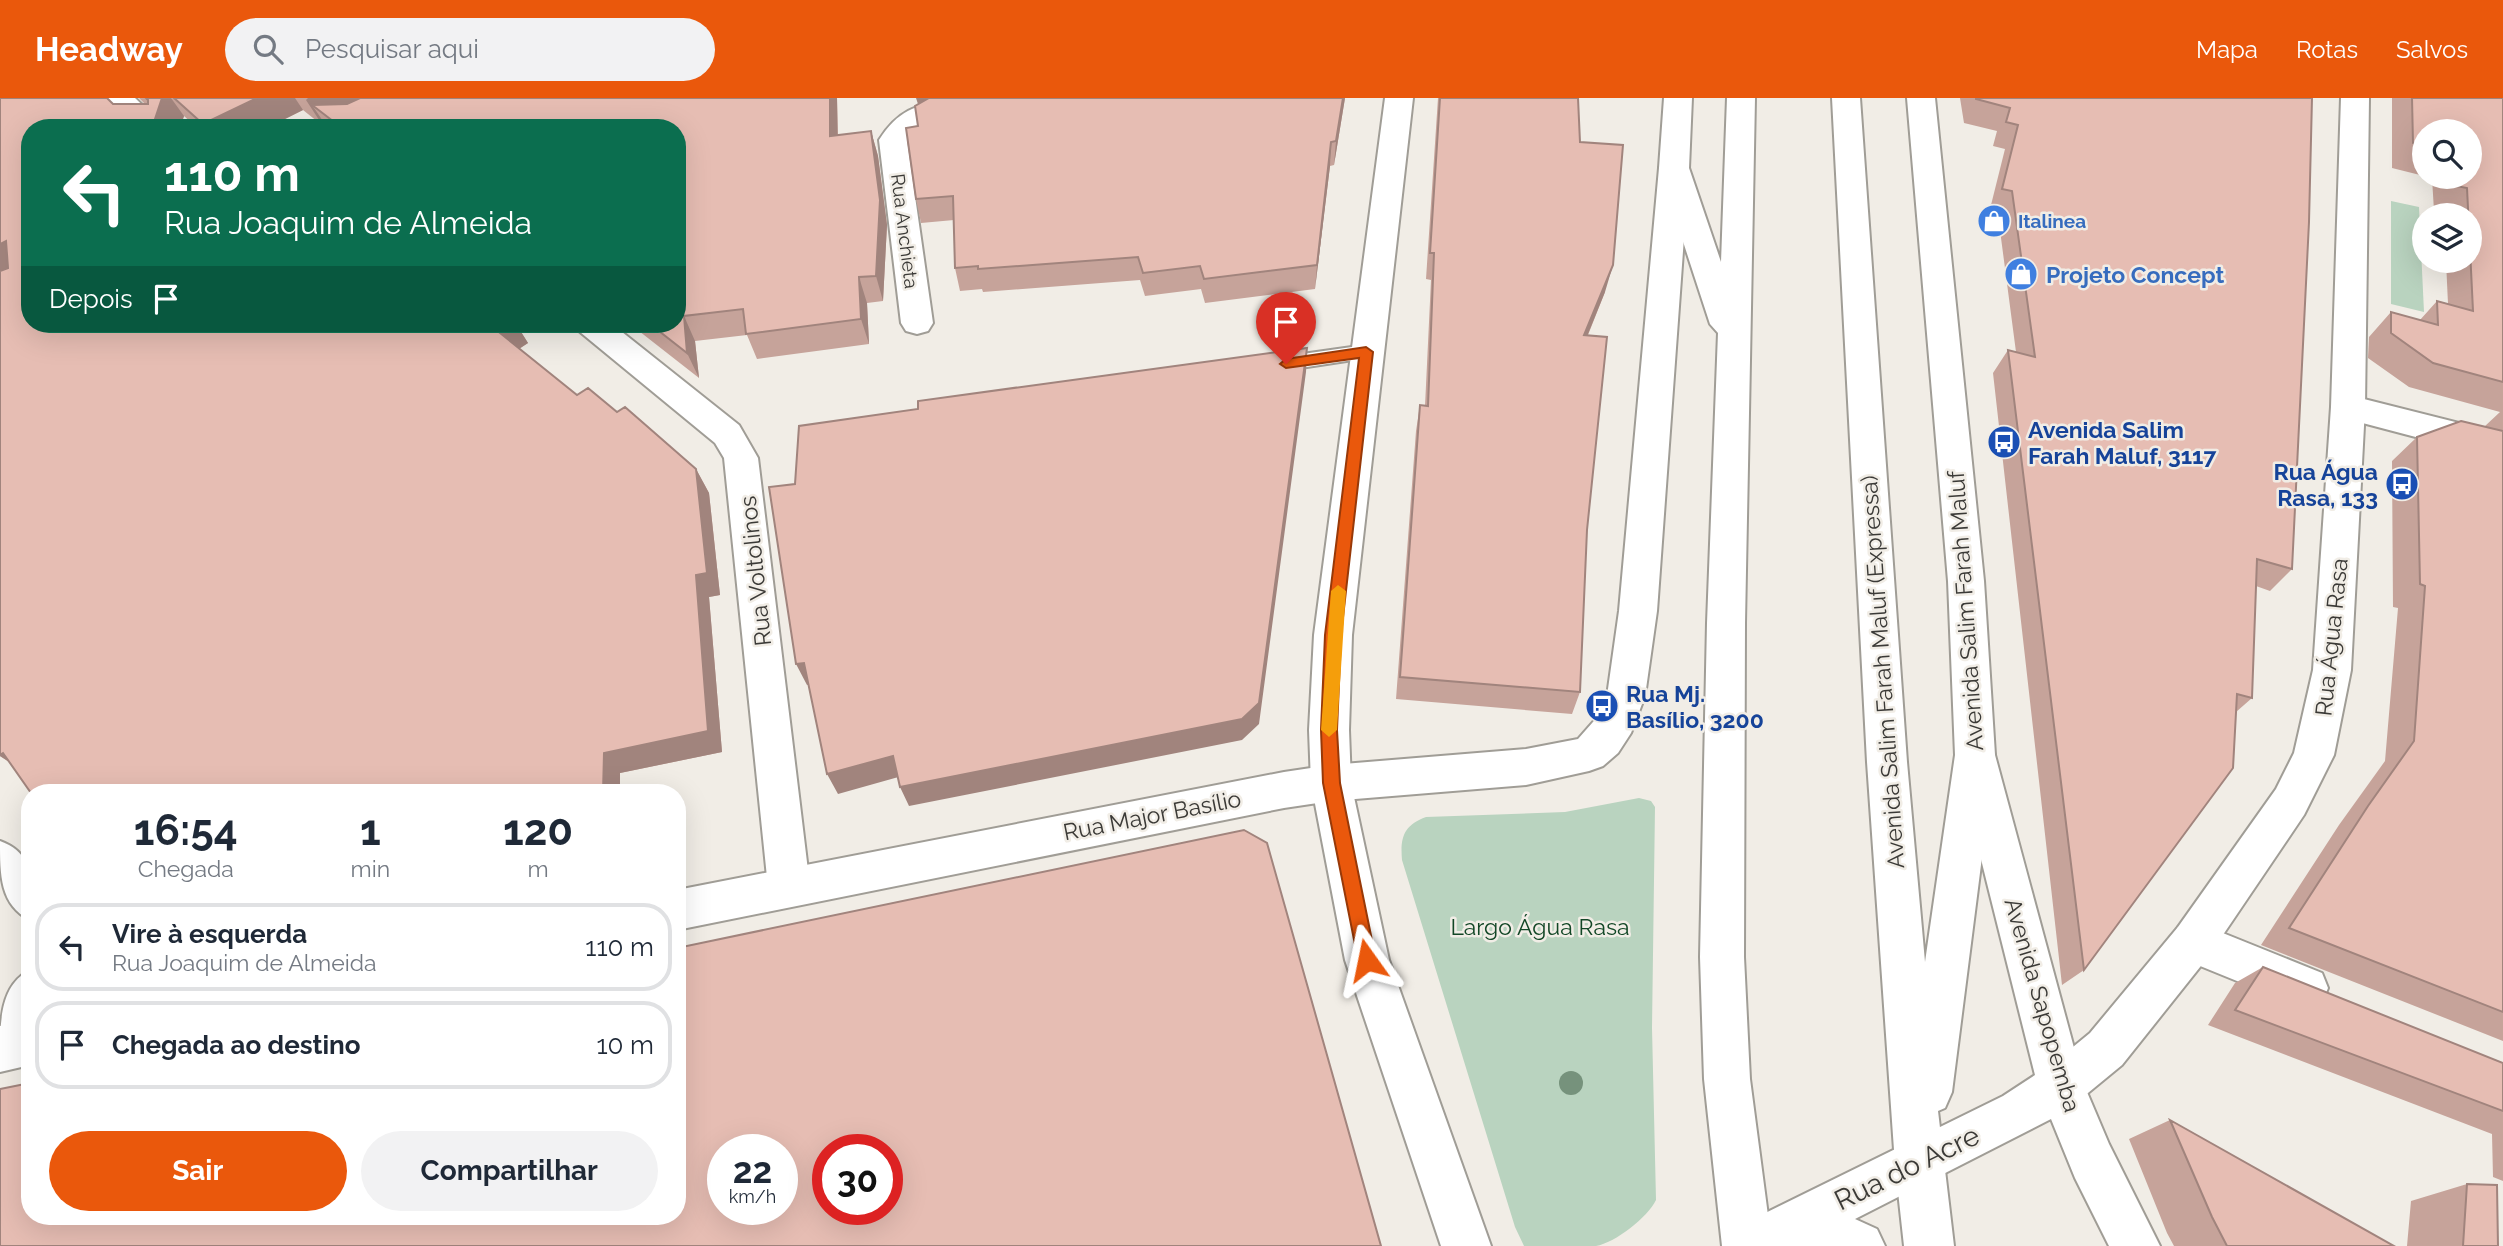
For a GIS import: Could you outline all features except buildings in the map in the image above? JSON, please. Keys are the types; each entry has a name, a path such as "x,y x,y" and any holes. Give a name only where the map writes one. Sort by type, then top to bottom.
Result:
{"main road":[{"path":"118,98 142,119"},
{"name":"Rua Anchieta","path":"917,323 904,207 893,140 905,121 922,112 1031,98"},
{"path":"1399,98 1333,635 1329,688 1331,783 1367,960 1465,1246"},
{"path":"1678,98 1674,167 1734,350"},
{"path":"1741,98 1722,957 1727,1079 1749,1246"},
{"name":"Avenida Salim Farah Maluf (Expressa)","path":"1846,98 1887,762 1919,1164 1929,1246"},
{"name":"Avenida Salim Farah Maluf","path":"1919,1164 1975,755 1966,581 1921,98"},
{"name":"Rua Água Rasa","path":"2061,1086 2106,1049 2193,943 2290,802 2315,755 2332,670 2348,407 2355,98"},
{"name":"Rua Major Basílio","path":"686,907 1125,819 1331,783 1557,763 1589,754 1604,741 1617,721 1626,696 1638,611 1674,167"},
{"name":"Rua Voltolinos","path":"602,333 727,434 741,458 789,887"},
{"path":"2348,407 2503,447"},
{"name":"Avenida Sapopemba","path":"1975,755 2061,1086 2092,1161 2135,1246"},
{"path":"0,860 21,888"},
{"path":"2193,943 2348,1005"},
{"path":"0,1034 21,1008"},
{"path":"0,1049 21,1045"},
{"name":"Rua do Acre","path":"1749,1246 1919,1164 2019,1112 2061,1086"},
{"path":"1801,1220 1860,1246"}],"lane":[{"path":"1257,368 1366,352"}],"green space":[{"path":"2391,201 2412,206 2412,273 2422,273 2424,312 2391,304"},
{"name":"Largo Água Rasa","path":"1639,798 1651,801 1655,807 1652,1028 1656,1200 1639,1221 1604,1244 1524,1246 1515,1227 1402,860 1403,838 1408,828 1426,817 1565,812"}],"slow traffic":[{"path":"1329,730 1329,688 1338,591"}],"place":[{"name":"Italinea","path":"1994,221"},
{"name":"Projeto Concept","path":"2021,274"},
{"name":"Avenida Salim Farah Maluf, 3117","path":"2004,442"},
{"name":"Rua Água Rasa, 133","path":"2402,484"},
{"name":"Rua Mj. Basílio, 3200","path":"1602,706"}],"route":[{"path":"1286,364 1366,352 1333,635 1329,730 1331,783 1367,960"}]}
